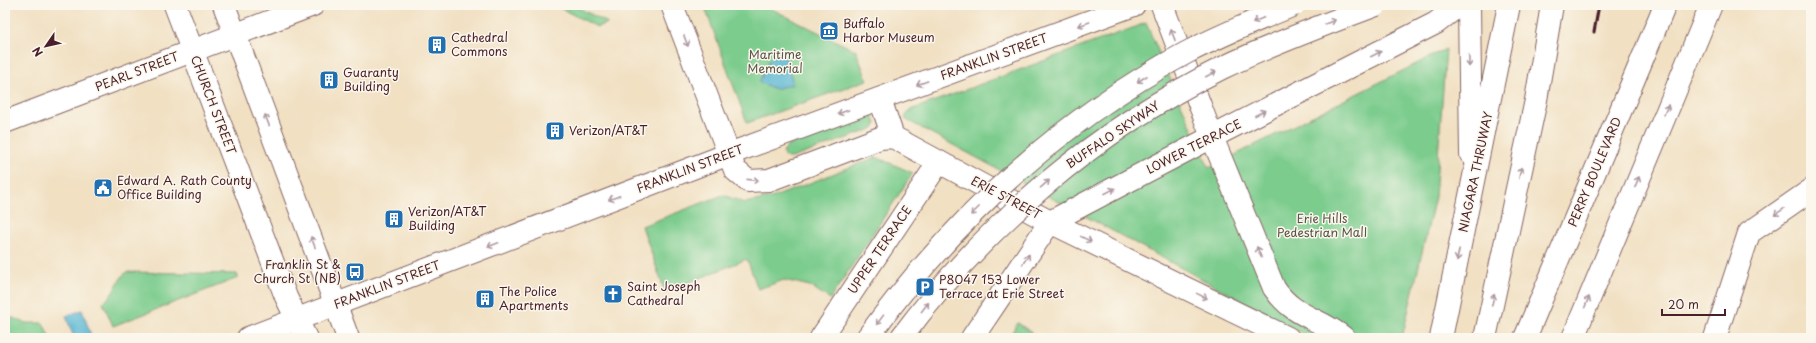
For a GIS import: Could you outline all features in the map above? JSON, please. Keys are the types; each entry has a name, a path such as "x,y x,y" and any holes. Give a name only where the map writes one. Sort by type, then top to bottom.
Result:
{"main road":[{"name":"CHURCH STREET","path":"175,5 286,297 301,329"},
{"path":"224,5 348,338"},
{"name":"PEARL STREET","path":"5,122 313,5"},
{"path":"672,5 735,170 748,181 769,180 880,138 893,137 880,99"},
{"name":"FRANKLIN STREET","path":"248,338 301,329 336,305 729,154 1134,5"},
{"path":"1162,5 1212,137 1274,288 1282,300 1290,307 1344,338"},
{"path":"868,338 898,296 948,238 1015,173 1054,140 1115,97 1186,54 1218,37 1294,5"},
{"name":"BUFFALO SKYWAY","path":"901,338 936,293 969,255 1029,198 1088,150 1159,103 1222,68 1264,49 1376,5"},
{"name":"LOWER TERRACE","path":"972,338 1050,222 1212,137 1436,23 1458,5"},
{"path":"1469,5 1472,190"},
{"name":"NIAGARA THRUWAY","path":"1441,338 1509,5"},
{"path":"1485,338 1536,100 1552,5"},
{"name":"PERRY BOULEVARD","path":"1525,338 1666,5"},
{"path":"1573,338 1711,5"},
{"name":"ERIE STREET","path":"893,137 1050,222 1288,338"},
{"name":"UPPER TERRACE","path":"821,338 939,162"},
{"path":"1715,338 1749,233 1811,190"}],"green space":[{"path":"554,5 573,5 608,23 597,27"},
{"name":"Maritime Memorial","path":"704,5 764,5 856,51 867,80 747,123"},
{"name":"Erie Hills Pedestrian Mall","path":"1146,23 1209,168 1446,49 1435,197 1402,338 1311,338 905,119 908,111"},
{"path":"872,115 876,123 875,127 872,129 792,158 783,155 787,146"},
{"path":"876,157 913,173 830,299 810,286 784,280 758,289 747,259 665,292 642,226 723,195 745,203 774,197"},
{"path":"127,272 237,274 238,278 113,326 103,303 111,295 120,279"},
{"path":"10,317 26,323 43,323 50,338 5,338 5,322"},
{"path":"1018,323 1032,333 1032,338 1008,338"}],"water":[{"path":"785,54 793,84 775,89 759,82 770,59"},
{"path":"82,310 92,338 74,338 66,316"}],"railway":[{"path":"1594,32 1599,5"}],"place":[{"name":"Buffalo Harbor Museum","path":"829,31"},
{"name":"Cathedral Commons","path":"437,45"},
{"name":"Guaranty Building","path":"329,80"},
{"name":"Verizon/AT&T","path":"555,131"},
{"name":"Edward A. Rath County Office Building","path":"103,188"},
{"name":"Verizon/AT&T Building","path":"394,219"},
{"name":"Franklin St & Church St (NB)","path":"355,272"},
{"name":"P8047 153 Lower Terrace at Erie Street","path":"925,287"},
{"name":"Saint Joseph Cathedral","path":"613,294"},
{"name":"The Police Apartments","path":"485,299"}]}
